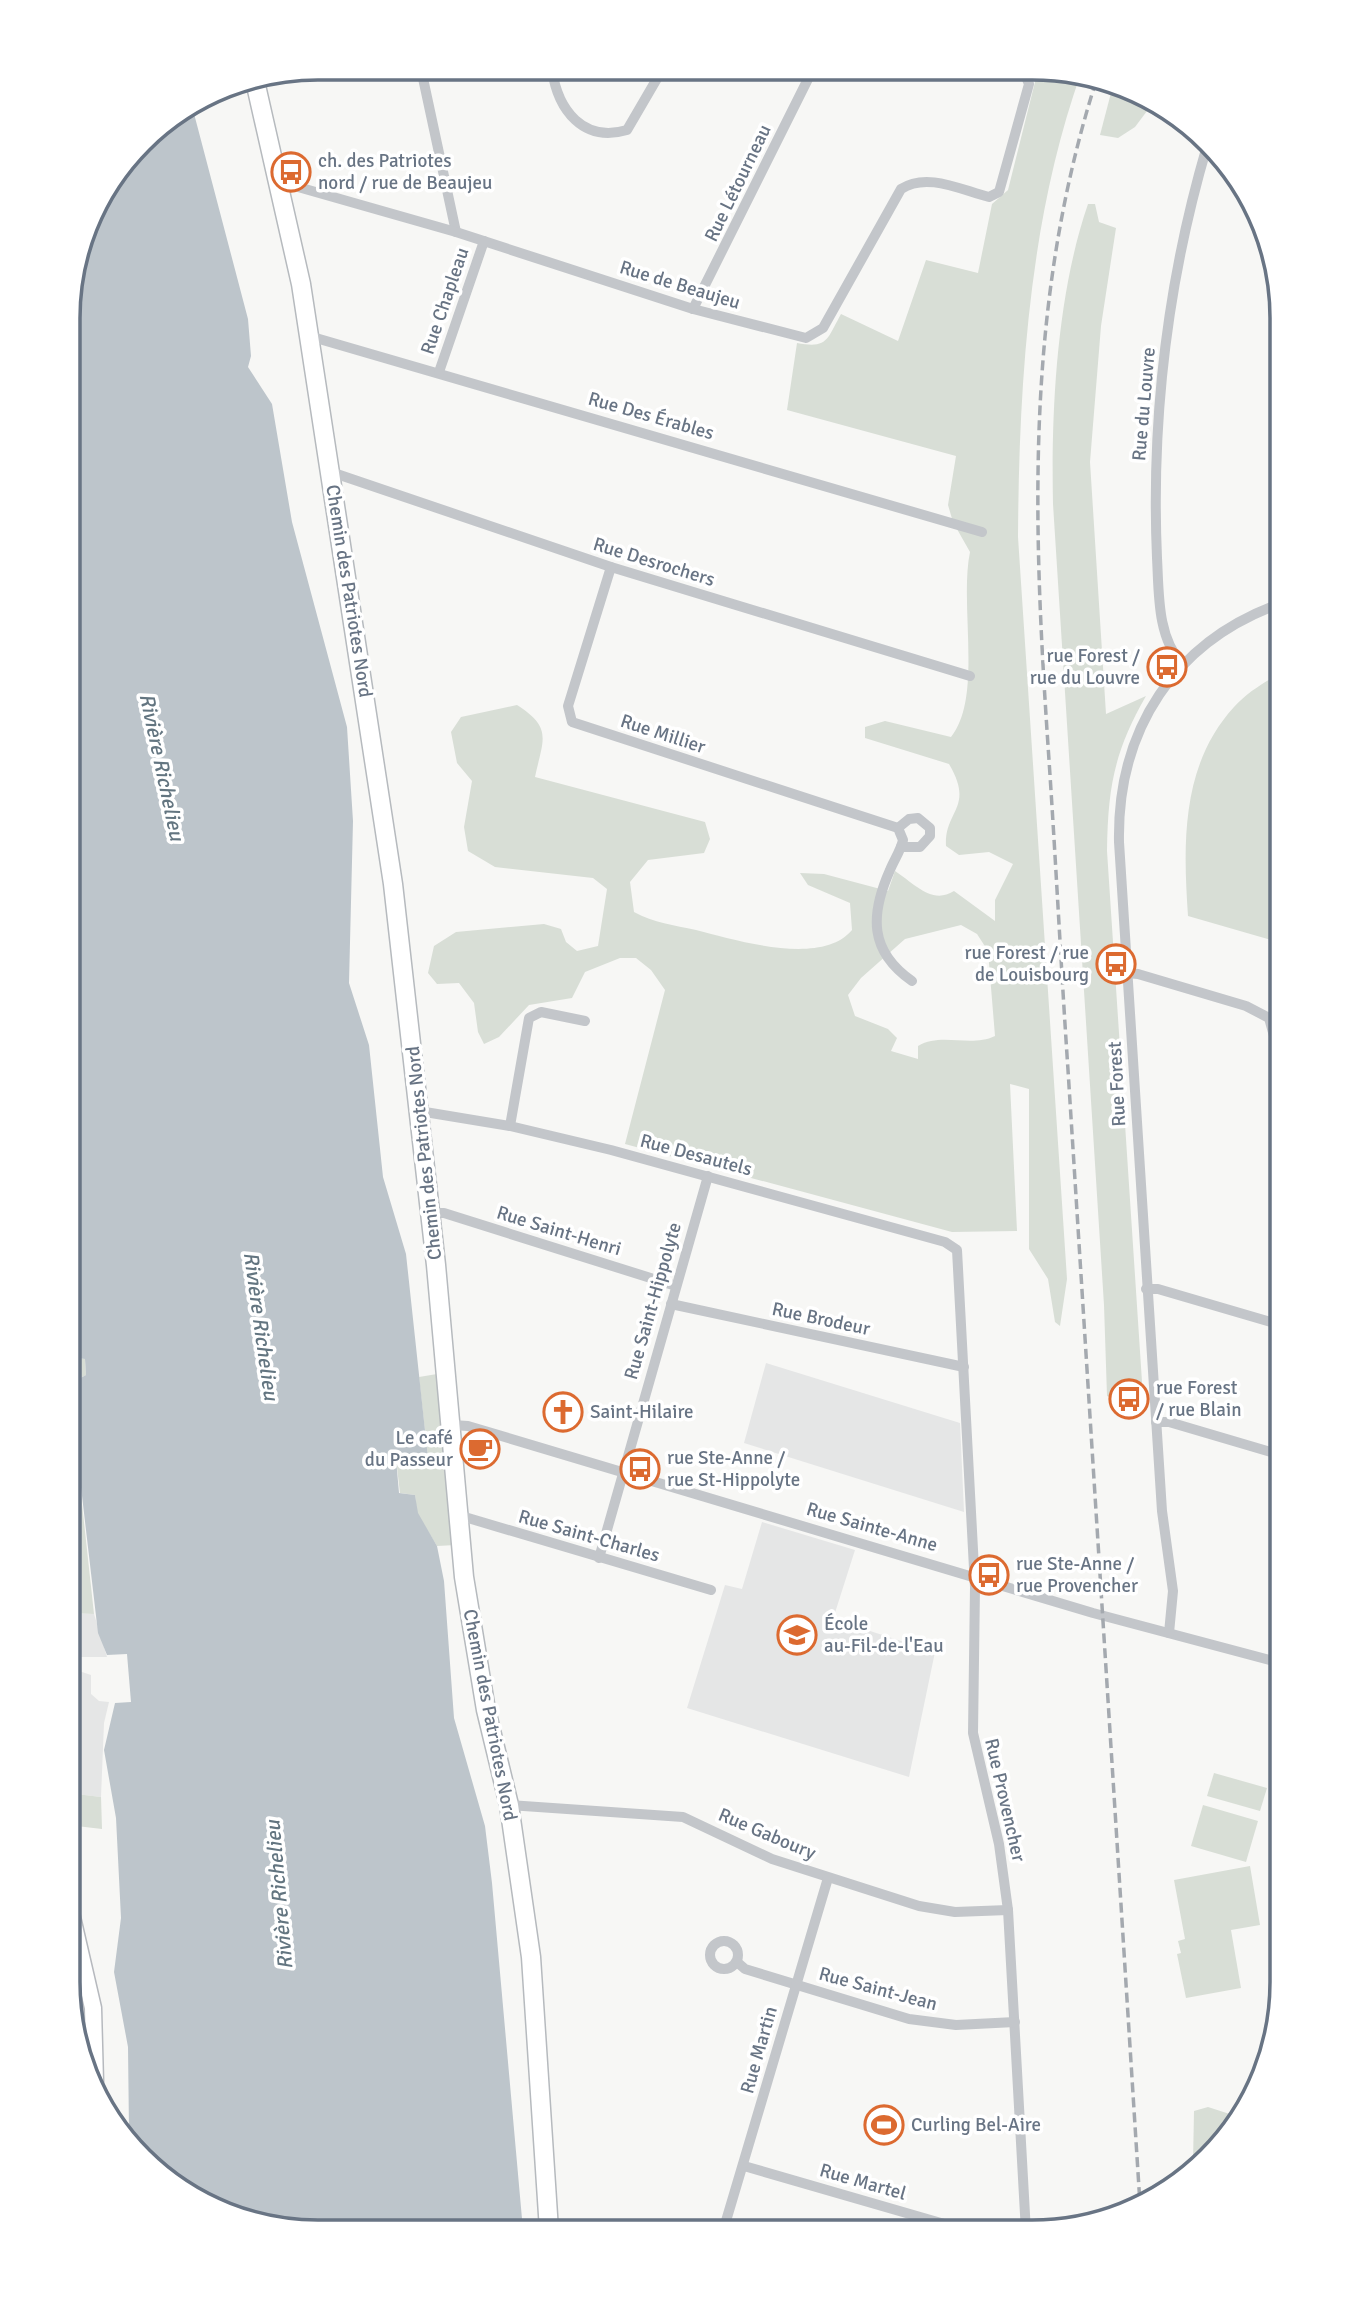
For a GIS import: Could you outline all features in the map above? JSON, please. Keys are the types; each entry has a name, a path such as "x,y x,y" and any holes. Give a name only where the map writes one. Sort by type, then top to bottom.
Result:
{"main road":[{"name":"Chemin des Patriotes Nord","path":"257,89 309,336 393,884 431,1213 458,1515 482,1685 509,1805 536,2002 548,2220"},
{"path":"80,1952 93,2008 94,2061"}],"street":[{"name":"Rue Chapleau","path":"423,80 456,232"},
{"path":"554,80 567,111 583,127 596,134 612,135 627,130 656,80"},
{"name":"Rue Létourneau","path":"693,309 808,80"},
{"name":"Rue de Beaujeu","path":"277,181 456,232 693,309 795,336 815,335 823,328 901,189 912,182 925,180 995,197 1002,188 1029,84 1027,80"},
{"name":"Rue du Louvre","path":"1182,664 1171,652 1161,608 1157,550 1157,449 1161,381 1174,290 1205,157"},
{"name":"Rue Chapleau","path":"439,372 484,241"},
{"name":"Rue Des Érables","path":"309,336 982,532"},
{"name":"Rue Desrochers","path":"331,472 611,567 970,676"},
{"name":"Rue Millier","path":"611,567 568,706 572,722 898,828 909,819 918,818 930,828 930,836 920,847 901,847"},
{"name":"Rue Forest","path":"1169,1633 1173,1591 1165,1546 1146,1289 1119,842 1121,794 1135,741 1163,687 1182,664 1224,631 1270,609"},
{"path":"898,828 903,840 882,890 876,917 882,951 892,967 912,981"},
{"path":"1127,974 1138,974 1246,1006 1270,1020"},
{"path":"510,1126 528,1018 541,1012 585,1021"},
{"name":"Rue Desautels","path":"419,1111 510,1126 708,1176 947,1242 957,1250"},
{"name":"Rue Saint-Hippolyte","path":"599,1558 708,1176"},
{"name":"Rue Saint-Henri","path":"431,1213 444,1213 676,1286"},
{"name":"Rue Provencher","path":"957,1250 974,1577 973,1742 999,1844 1008,1910 1025,2220"},
{"path":"1146,1289 1158,1289 1269,1322"},
{"name":"Rue Brodeur","path":"671,1304 964,1367"},
{"path":"1156,1422 1169,1422 1269,1452"},
{"name":"Rue Sainte-Anne","path":"452,1425 468,1426 974,1577 1269,1660"},
{"name":"Rue Saint-Charles","path":"458,1515 711,1590"},
{"name":"Rue Gaboury","path":"509,1805 682,1817 751,1850 828,1878 919,1906 955,1912 1008,1910"},
{"name":"Rue Martin","path":"727,2220 828,1878"},
{"name":"Rue Saint-Jean","path":"737,1962 745,1969 924,2022 956,2025 1015,2022"},
{"name":"Rue Martel","path":"744,2166 931,2220"}],"shaded area":[{"path":"1035,80 1077,85 1049,185 1030,302 1021,420 1018,537 1067,1279 1060,1326 1055,1322 1048,1279 1029,1249 1029,1089 1010,1084 1017,1231 952,1232 625,1144 665,990 651,970 636,958 620,958 585,972 572,998 529,1005 499,1037 484,1044 478,1032 474,1003 459,983 437,984 428,973 434,946 456,932 544,924 561,929 566,942 577,951 598,946 607,889 593,878 495,867 468,851 464,827 472,781 457,763 451,732 461,717 517,705 536,721 543,735 535,777 705,822 710,839 704,853 648,860 630,882 634,912 642,916 777,948 820,947 838,941 852,930 850,903 808,885 800,873 824,874 888,891 895,871 931,894 946,895 954,891 995,921 995,900 1013,864 989,852 959,855 946,846 949,824 959,800 956,779 949,764 865,738 865,727 885,721 951,737 961,720 968,675 967,574 970,552 953,522 948,505 956,456 787,410 797,343 821,343 829,336 841,314 898,341 926,260 978,273 992,204 1008,190","holes":["961,925 977,934 988,951 995,1036 976,1041 927,1042 918,1046 918,1059 891,1051 897,1038 888,1029 855,1016 848,995 861,978 905,939"]},
{"path":"1111,94 1147,111 1135,127 1118,138 1100,135"},
{"path":"1088,204 1095,204 1099,222 1116,228 1101,326 1090,462 1106,714 1146,696 1127,735 1115,770 1109,808 1107,851 1144,1412 1107,1396 1104,1305 1053,504 1053,430 1058,352 1069,275"},
{"path":"1270,680 1270,939 1188,916 1186,833 1195,779 1217,730 1234,707"},
{"path":"80,1358 85,1359 86,1375 80,1378"},
{"path":"766,1363 960,1423 964,1512 744,1443"},
{"path":"443,1373 456,1545 437,1546 417,1513 415,1495 400,1493 396,1459 428,1458 419,1377"},
{"path":"80,1486 94,1614 80,1613"},
{"name":"École au-Fil-de-l'Eau","path":"762,1522 855,1550 833,1619 935,1652 909,1777 687,1708 725,1585 742,1589"},
{"path":"80,1613 94,1614 107,1657 80,1657"},
{"path":"80,1671 91,1675 91,1694 99,1701 109,1702 104,1723 101,1797 80,1794"},
{"path":"1214,1773 1267,1788 1260,1811 1207,1796"},
{"path":"80,1794 101,1797 102,1829 80,1826"},
{"path":"1203,1805 1258,1821 1246,1862 1191,1846"},
{"path":"1250,1866 1260,1925 1231,1930 1241,1988 1186,1998 1177,1954 1181,1953 1178,1941 1185,1939 1174,1880"},
{"path":"80,1986 87,2014 87,2036"},
{"path":"1208,2107 1229,2114 1193,2156 1194,2111"}],"water":[{"name":"Rivière Richelieu","path":"194,115 248,319 251,356 248,367 272,404 292,522 347,727 353,821 349,983 369,1045 383,1177 406,1254 428,1458 396,1459 399,1493 415,1495 418,1513 437,1546 444,1581 454,1718 485,1826 492,1883 522,2220 318,2220 257,2211 199,2188 162,2160 129,2124 128,2047 114,1972 121,1918 116,1818 104,1750 115,1703 131,1702 127,1654 107,1655 98,1633 80,1479 80,1378 86,1375 85,1359 80,1358 80,318 83,287 93,242 112,199 140,162 162,140"}],"railway":[{"path":"1094,89 1073,166 1056,250 1045,334 1040,418 1039,588 1139,2194"}],"place":[{"name":"ch. des Patriotes nord / rue de Beaujeu","path":"291,172"},
{"name":"rue Forest / rue du Louvre","path":"1167,667"},
{"name":"rue Forest / rue de Louisbourg","path":"1116,964"},
{"name":"rue Forest / rue Blain","path":"1129,1399"},
{"name":"Saint-Hilaire","path":"563,1412"},
{"name":"Le café du Passeur","path":"480,1449"},
{"name":"rue Ste-Anne / rue St-Hippolyte","path":"640,1469"},
{"name":"rue Ste-Anne / rue Provencher","path":"989,1575"},
{"name":"École au-Fil-de-l'Eau","path":"797,1635"},
{"name":"Curling Bel-Aire","path":"884,2125"}]}
